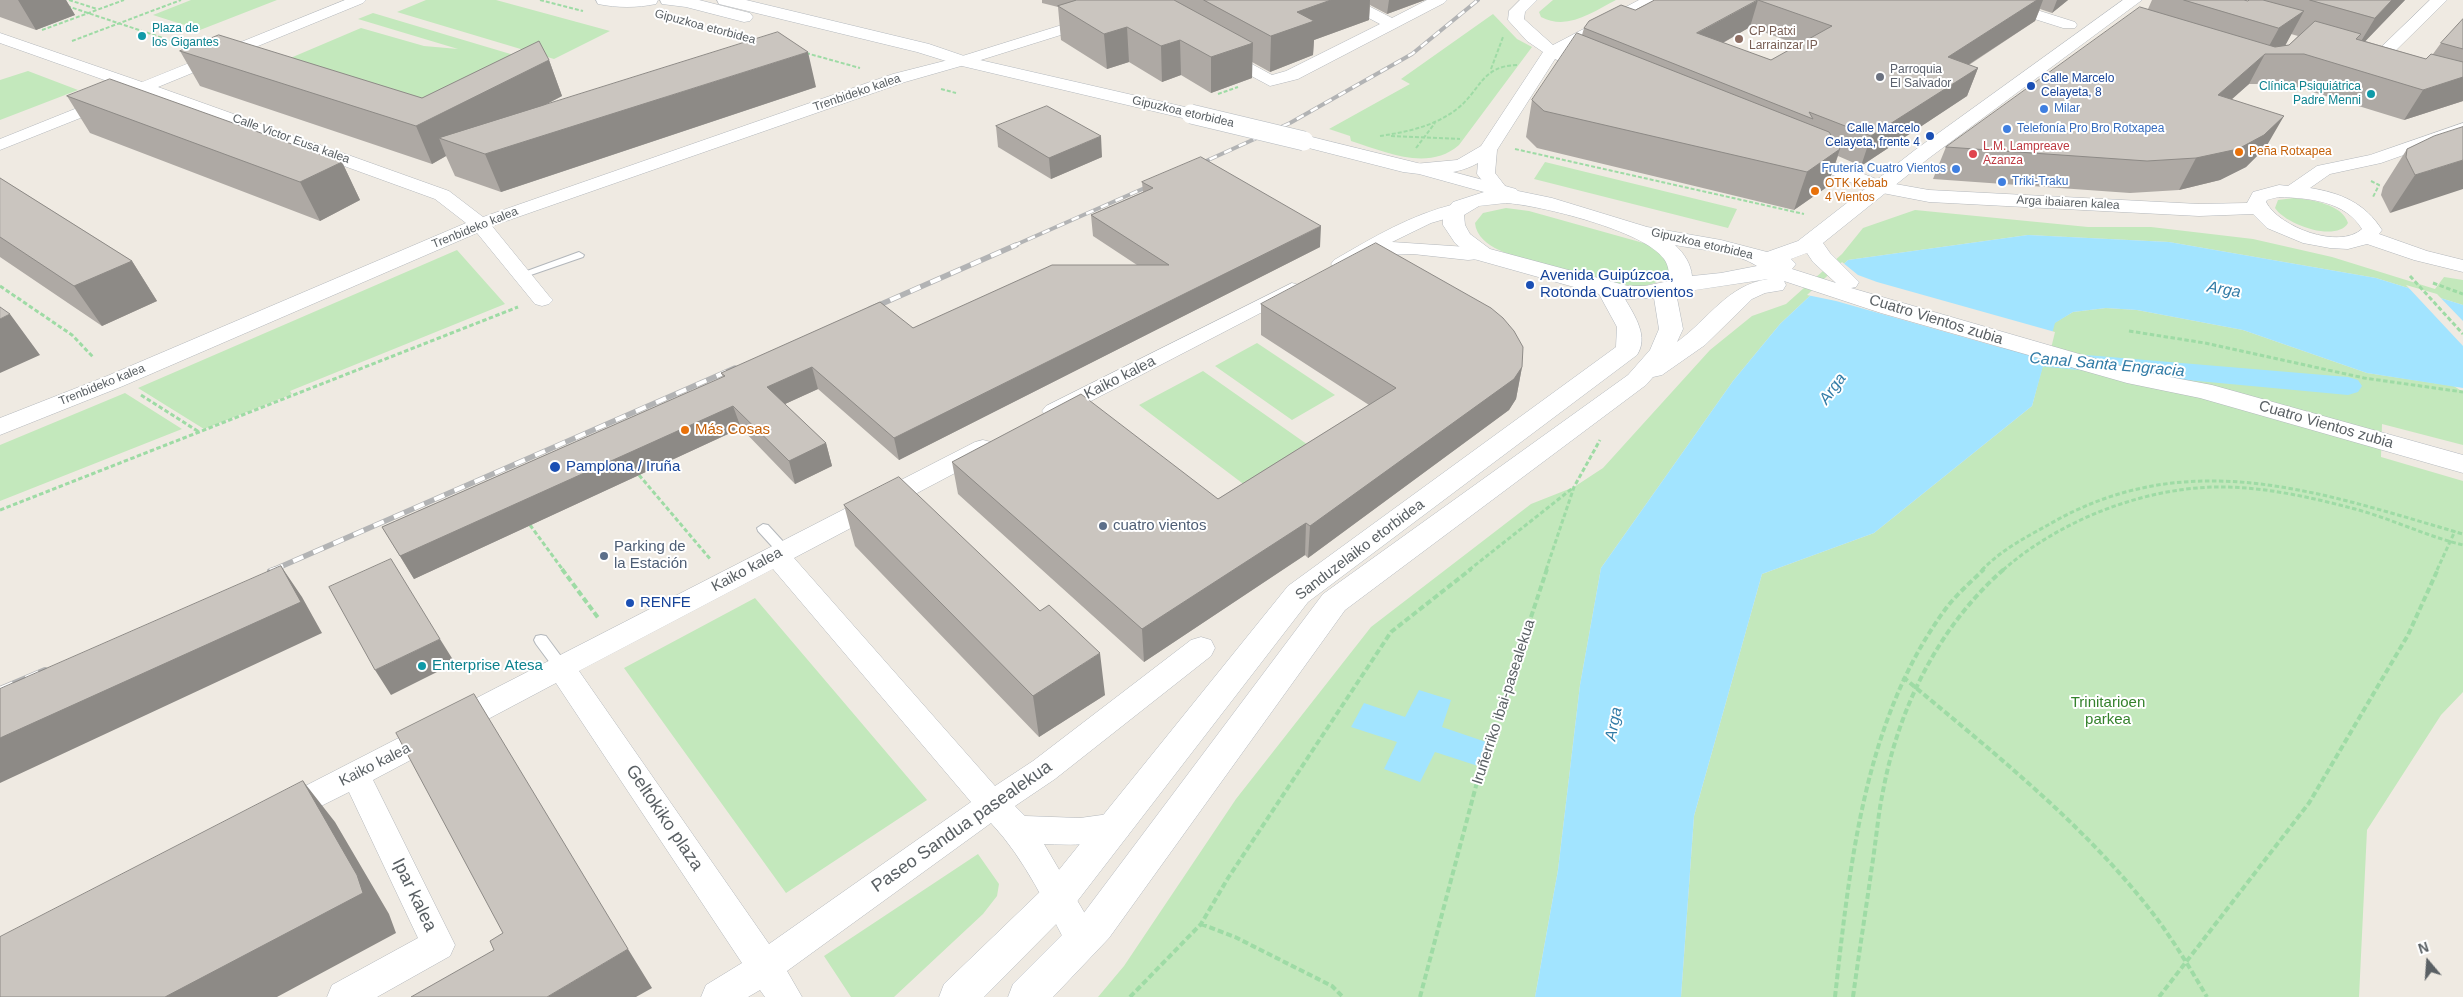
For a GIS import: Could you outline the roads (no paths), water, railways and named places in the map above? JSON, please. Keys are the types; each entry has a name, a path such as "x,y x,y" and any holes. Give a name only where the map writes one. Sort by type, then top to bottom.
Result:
{"main road":[{"path":"604,0 616,3 650,0"},
{"name":"Gipuzkoa etorbidea","path":"668,0 696,5 923,63 962,61"},
{"name":"Gipuzkoa etorbidea","path":"725,0 923,48 962,61 1304,141 1412,162 1500,191 1636,230 1721,247 1768,259 1784,275"},
{"path":"1768,259 1806,246 1812,242 1879,187 2113,24 2134,0"},
{"name":"Gipuzkoa etorbidea","path":"1412,162 1444,193 1456,209"},
{"path":"1525,198 1488,199 1456,209 1452,222 1455,231 1465,242 1482,254 1608,290 1646,293 1681,285"},
{"path":"1721,247 1768,240 1839,218"},
{"name":"Sanduzelaiko etorbidea","path":"1636,230 1670,251 1680,264 1683,274 1671,329 1661,352 1637,380"},
{"name":"Cuatro Vientos zubia","path":"1812,242 1821,257 1847,287"},
{"name":"Gipuzkoa etorbidea","path":"1681,285 1717,272 1768,259"},
{"name":"Gipuzkoa etorbidea","path":"1681,285 1721,280 1742,274 1766,272 1784,275"},
{"name":"Sanduzelaiko etorbidea","path":"1027,997 1096,926 1334,602 1637,380 1675,356 1707,331 1739,296 1784,275"},
{"name":"Cuatro Vientos zubia","path":"1784,275 1847,287 1888,308 2136,378 2203,391 2456,462"},
{"name":"Sanduzelaiko etorbidea","path":"958,997 1059,897 1298,594 1628,350 1629,327 1608,290"}],"street":[{"path":"0,145 329,0"},
{"path":"0,133 135,85 358,0"},
{"path":"1345,0 1393,24"},
{"path":"1206,44 1270,81 1276,80 1439,0"},
{"path":"1548,36 1593,30 1651,0"},
{"path":"1989,0 2069,25"},
{"path":"2396,68 2368,58 2440,0"},
{"name":"Trenbideko kalea","path":"0,427 115,381 480,224 899,78 962,61 1140,6 1157,8"},
{"path":"1548,36 1523,6 1516,20 1522,26 1548,36 1607,76"},
{"path":"1500,191 1486,174 1488,150 1548,36"},
{"name":"Calle Victor Eusa kalea","path":"0,38 442,195 480,224 542,300"},
{"path":"7,56 28,48"},
{"path":"2293,191 2324,170 2375,159 2463,128"},
{"path":"1412,162 1461,165 1488,150"},
{"name":"Arga ibaiaren kalea","path":"1789,151 1879,187 1938,196 2199,210 2258,208"},
{"path":"2349,191 2372,230 2368,237 2346,243 2309,238 2276,225 2264,217 2256,202 2260,196 2279,191 2293,191 2329,198 2349,191 2375,159"},
{"name":"Kaiko kalea","path":"1038,420 1314,277 1361,252 1379,240 1432,214 1456,209"},
{"path":"2368,237 2421,256 2463,266"},
{"name":"Kaiko kalea","path":"1361,252 1405,246 1460,254 1482,254"},
{"name":"Kaiko kalea","path":"258,825 1002,438"},
{"path":"780,553 993,804 1017,829 1059,897 1082,940"},
{"name":"Paseo Sandua pasealekua","path":"718,997 765,967 993,804 1044,770 1201,648"},
{"name":"Geltokiko plaza","path":"561,667 785,997"},
{"name":"Ipar kalea","path":"344,997 438,945 356,775"},
{"path":"1017,829 1080,832 1116,827"}],"lane":[{"path":"521,275 578,255"},
{"path":"764,528 780,553"},
{"name":"Geltokiko plaza","path":"542,640 561,667"}],"water":[{"name":"Arga","path":"2028,235 2169,242 2376,278 2463,305 2463,388 2367,373 2243,330 2137,310 2106,308 2073,312 2055,323 2032,406 1874,533 1762,574 1694,816 1681,997 1535,997 1558,870 1580,685 1601,568 1733,381 1780,324 1848,260"},
{"path":"1419,690 1451,700 1442,727 1489,743 1481,767 1435,752 1420,782 1384,769 1397,742 1351,727 1364,703 1405,717"}],"waterway":[{"name":"Canal Santa Engracia","path":"2003,356 2348,386"}],"railway":[{"path":"1195,166 1290,123 1412,54 1478,0"},
{"path":"1013,246 1156,183"},
{"path":"870,309 1016,245"},
{"path":"273,570 735,368"},
{"path":"0,689 45,670"}],"place":[{"name":"Plaza de los Gigantes","path":"142,36"},
{"name":"CP Patxi Larrainzar IP","path":"1739,39"},
{"name":"Parroquia El Salvador","path":"1880,77"},
{"name":"Calle Marcelo Celayeta, 8","path":"2031,86"},
{"name":"Clínica Psiquiátrica Padre Menni","path":"2371,94"},
{"name":"Milar","path":"2044,109"},
{"name":"Telefonía Pro Bro Rotxapea","path":"2007,129"},
{"name":"Calle Marcelo Celayeta, frente 4","path":"1930,136"},
{"name":"Peña Rotxapea","path":"2239,152"},
{"name":"L.M. Lampreave Azanza","path":"1973,154"},
{"name":"Frutería Cuatro Vientos","path":"1956,169"},
{"name":"Triki-Traku","path":"2002,182"},
{"name":"OTK Kebab 4 Vientos","path":"1815,191"},
{"name":"Avenida Guipúzcoa, Rotonda Cuatrovientos","path":"1530,285"},
{"name":"Más Cosas","path":"685,430"},
{"name":"Pamplona / Iruña","path":"555,467"},
{"name":"cuatro vientos","path":"1103,526"},
{"name":"Parking de la Estación","path":"604,556"},
{"name":"RENFE","path":"630,603"},
{"name":"Enterprise Atesa","path":"422,666"}],"park label":[{"name":"Trinitarioen parkea","path":"2108,712"}]}
